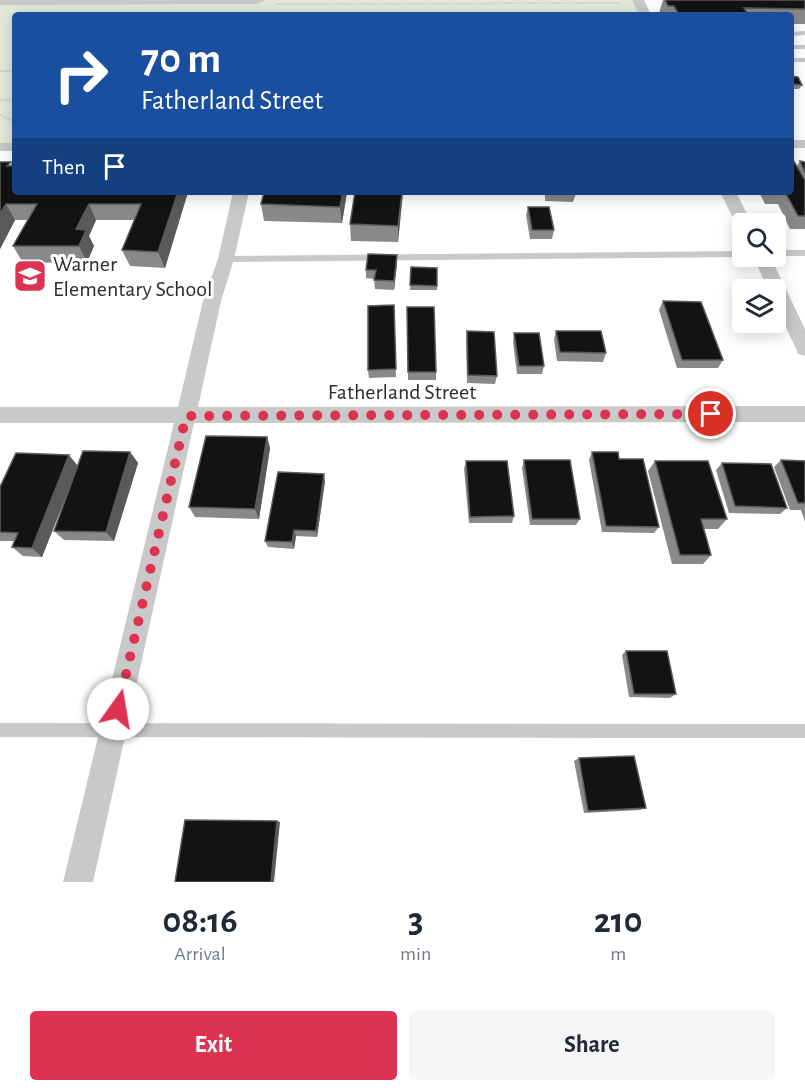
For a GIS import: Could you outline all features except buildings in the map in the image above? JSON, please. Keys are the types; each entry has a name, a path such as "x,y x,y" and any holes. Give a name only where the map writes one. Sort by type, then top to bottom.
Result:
{"street":[{"path":"0,1 258,0"},
{"path":"78,882 212,301 226,259 240,195"},
{"path":"730,195 738,213"},
{"path":"766,267 805,349"},
{"name":"Fatherland Street","path":"0,415 805,414"}],"lane":[{"path":"786,253 805,253"},
{"path":"226,259 732,254"},
{"path":"0,730 805,731"}],"path":[{"path":"275,4 620,3 624,5"}],"green space":[{"path":"0,0 638,0 644,12 12,12 12,144 0,144"}],"place":[{"name":"Warner Elementary School","path":"30,276"}],"route":[{"path":"118,709 186,416 711,414"}]}
